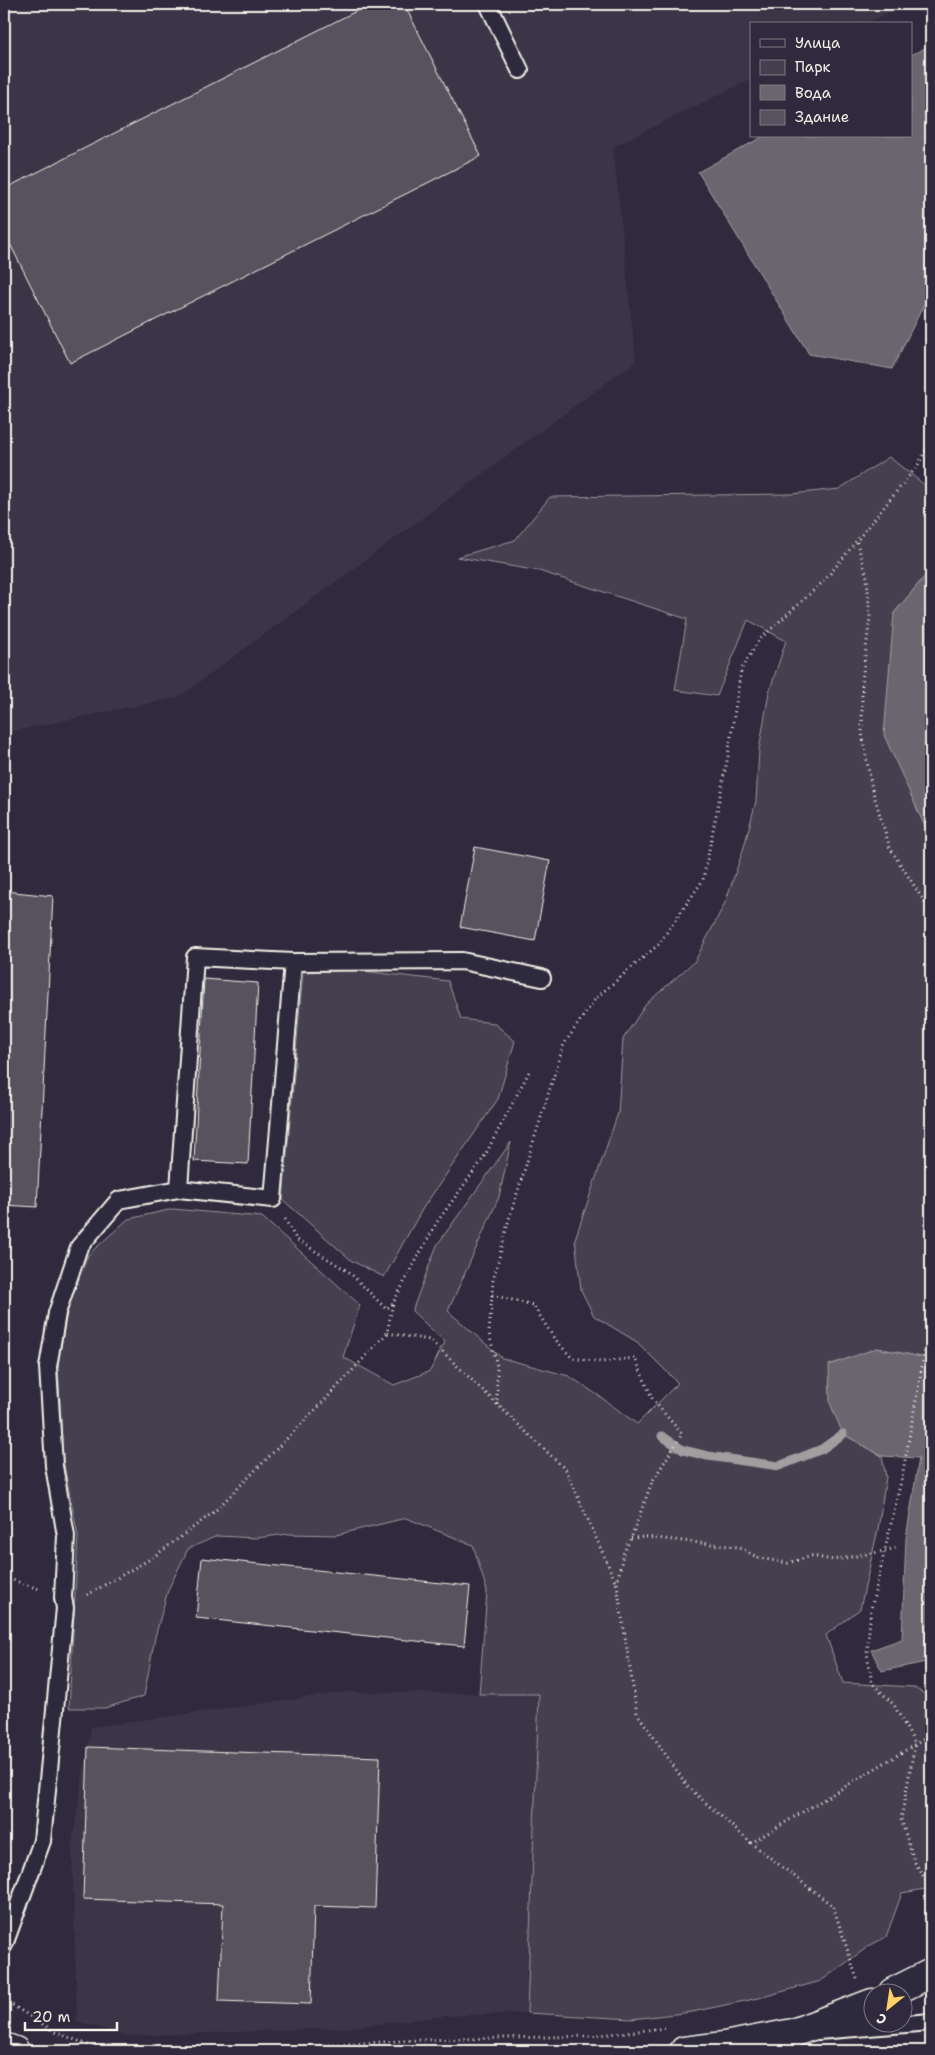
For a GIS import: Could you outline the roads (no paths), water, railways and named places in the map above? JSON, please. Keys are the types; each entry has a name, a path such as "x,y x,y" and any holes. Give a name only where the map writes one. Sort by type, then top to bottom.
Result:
{"street":[{"path":"912,1983 931,1973"},
{"path":"679,2039 724,2046 792,2042 862,2008"},
{"path":"4,2047 15,2051"}],"lane":[{"path":"488,4 520,70"},
{"path":"179,1189 195,957 293,962 462,961 542,978"},
{"path":"4,1945 42,1841 64,1603 66,1536 54,1466 48,1368 57,1313 79,1247 119,1200 179,1189 273,1199 293,962"},
{"path":"792,2042 931,2022"}],"water":[{"path":"931,45 930,292 892,369 809,354 698,172 760,138 912,138 912,54"},
{"path":"931,569 931,840 884,735 894,613"},
{"path":"877,1348 931,1359 931,1661 882,1671 871,1650 902,1639 906,1538 919,1458 882,1456 843,1434 830,1403 829,1365"}],"waterway":[{"path":"662,1436 683,1450 708,1456 779,1466 822,1449 843,1434"}]}
